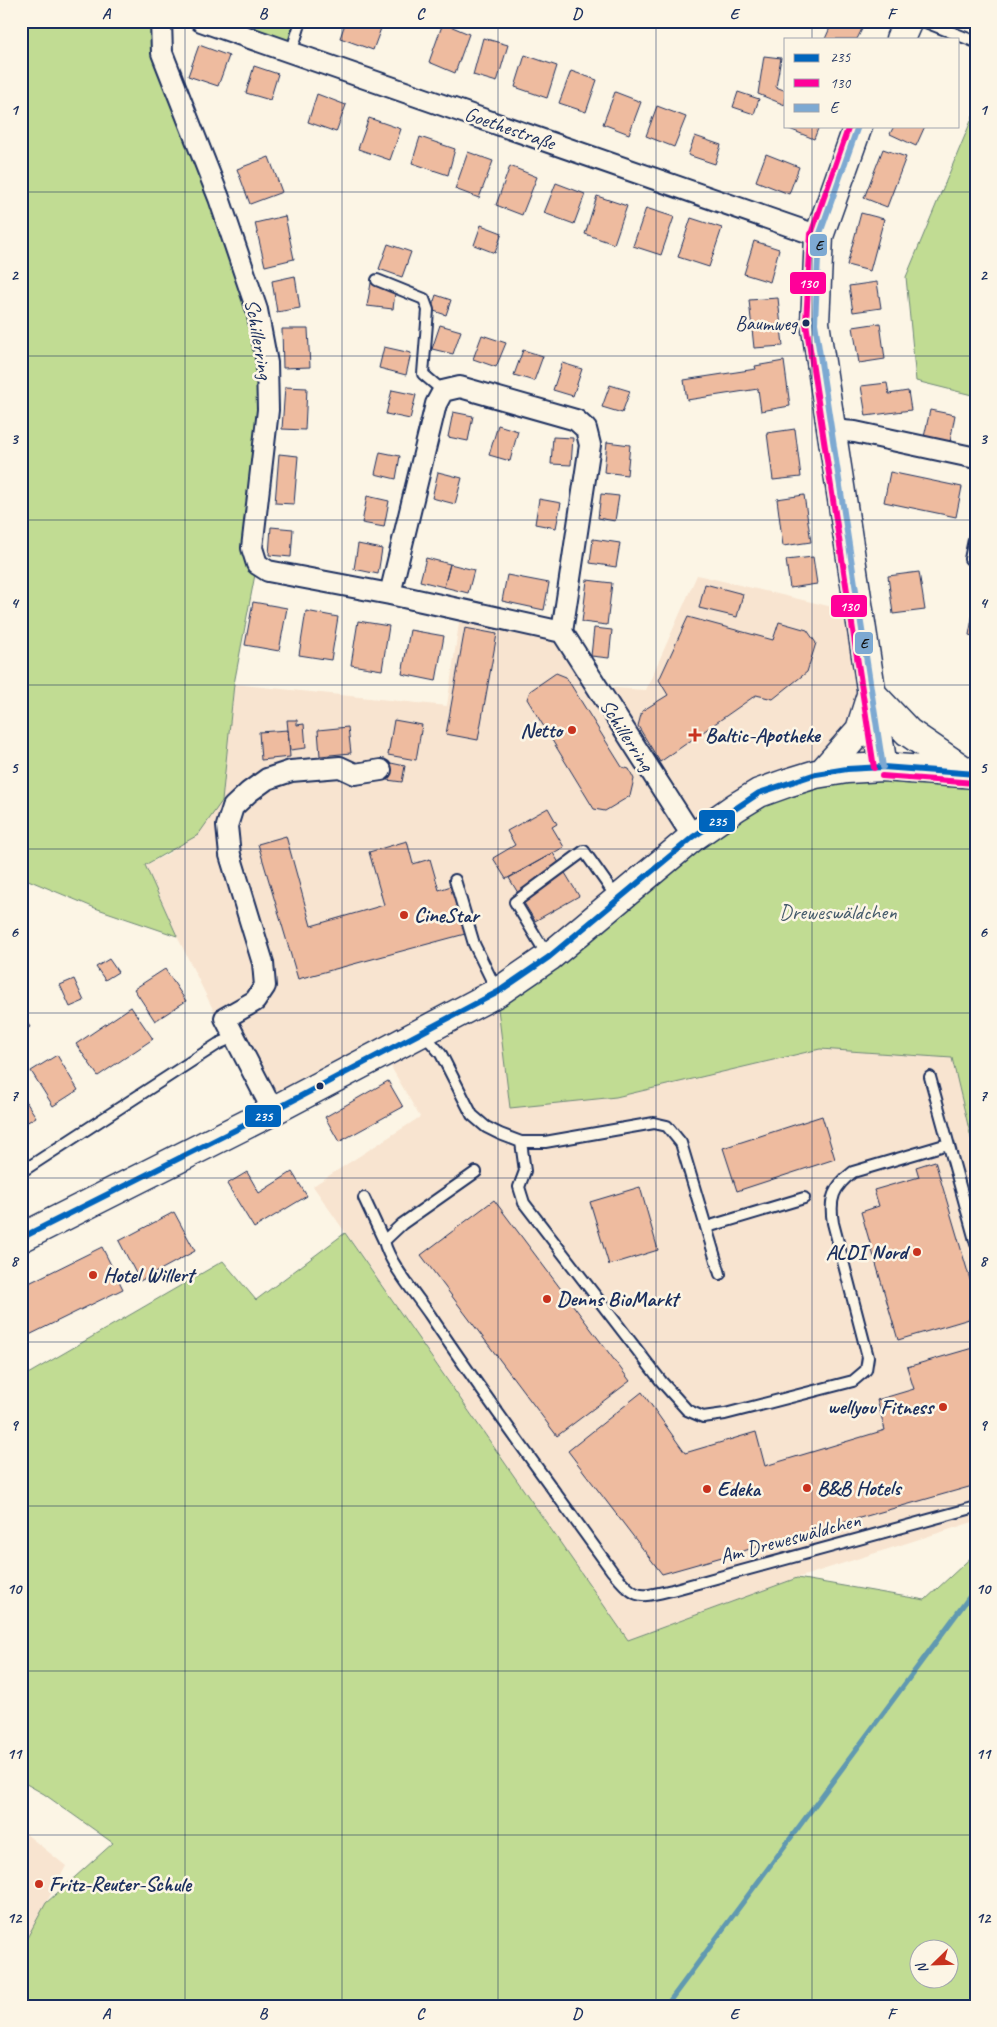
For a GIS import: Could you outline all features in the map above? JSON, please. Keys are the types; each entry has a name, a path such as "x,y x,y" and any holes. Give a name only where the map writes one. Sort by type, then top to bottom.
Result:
{"main road":[{"path":"900,38 908,21"},
{"path":"857,128 819,236 815,323 883,767"},
{"path":"871,693 908,732 971,773"},
{"path":"822,773 860,730 871,693"},
{"path":"21,1238 273,1111 498,992 548,957 693,837 760,793 822,773 847,769 883,767 971,773"}],"street":[{"name":"Schillerring","path":"161,21 162,53 219,198 257,310 267,363 268,410 252,548 257,564 268,571 390,594 562,632 693,837"},
{"name":"Goethestraße","path":"201,21 819,236"},
{"path":"390,594 436,404 443,391 460,387 576,420 586,429 590,446 562,632"},
{"path":"831,430 855,432 976,458"},
{"path":"273,1111 224,1018 255,1002 265,986 264,963 230,855 227,826 233,806 267,779 291,771 340,767 355,774 381,770"}],"lane":[{"path":"291,53 301,21"},
{"path":"923,21 976,42"},
{"path":"377,280 424,299 428,310 423,374 443,391"},
{"path":"976,530 970,559 976,560"},
{"path":"548,957 515,902 584,852 618,899"},
{"path":"455,880 474,944 498,992"},
{"path":"422,1032 441,1054 472,1115 486,1127 521,1142 545,1142 654,1123 667,1126 682,1143 720,1274"},
{"path":"21,1172 218,1044 234,1037"},
{"path":"930,1077 976,1244"},
{"path":"521,1142 525,1171 519,1187 524,1203 661,1380 687,1410 703,1417 725,1414 853,1381 866,1370 868,1357 832,1217 832,1202 835,1190 853,1172 948,1144"},
{"path":"384,1241 402,1224 476,1172"},
{"name":"Am Dreweswäldchen","path":"364,1198 392,1261 612,1571 630,1592 642,1596 672,1590 976,1507"},
{"path":"706,1227 804,1198"}],"shaded area":[{"path":"697,575 858,613 883,767 509,1107 616,1097 820,1049 953,1058 976,1159 976,1521 797,1578 628,1640 313,1186 420,1117 383,1053 265,1115 177,936 145,865 168,854 222,801 234,684 447,706 461,609 562,632 596,687 646,690"},
{"name":"Fritz-Reuter-Schule","path":"21,1830 66,1866 21,1950"}],"green space":[{"path":"21,21 161,21 267,363 257,564 234,684 222,801 198,835 145,865 177,936 95,908 21,877"},
{"path":"201,21 301,21 291,53"},
{"path":"976,109 976,396 916,381 906,277"},
{"name":"Dreweswäldchen","path":"976,774 976,1159 952,1058 820,1049 616,1097 510,1108 496,992 787,783"},
{"path":"345,1233 628,1640 797,1578 925,1600 976,1553 976,2006 21,2006 21,1949 46,1903 113,1843 44,1794 21,1781 21,1378 223,1261 256,1300"}],"building":[{"path":"346,21 383,23 373,50 340,38"},
{"path":"833,21 844,21 862,29 858,38 825,38"},
{"path":"443,23 469,34 455,73 429,62"},
{"path":"483,38 508,45 497,82 473,75"},
{"path":"199,45 229,56 218,86 188,76"},
{"path":"525,55 557,66 547,98 515,87"},
{"path":"764,56 781,58 776,87 784,90 784,105 758,94"},
{"path":"254,66 278,74 270,100 246,93"},
{"path":"571,71 597,80 586,112 559,103"},
{"path":"615,92 641,102 629,134 603,124"},
{"path":"738,92 759,99 754,114 733,107"},
{"path":"317,94 346,105 336,132 308,122"},
{"path":"657,106 686,117 674,147 646,136"},
{"path":"369,118 401,129 390,160 358,149"},
{"path":"787,128 818,128 814,139"},
{"path":"893,128 924,128 916,146 890,134"},
{"path":"695,136 721,145 715,164 688,155"},
{"path":"420,137 455,149 448,175 412,163"},
{"path":"883,149 906,157 887,207 864,198"},
{"path":"468,152 493,161 479,198 455,189"},
{"path":"766,154 799,167 789,194 756,181"},
{"path":"269,157 282,192 250,204 237,169"},
{"path":"510,166 537,177 522,215 496,205"},
{"path":"556,183 585,194 574,224 544,213"},
{"path":"597,196 627,206 614,244 585,234"},
{"path":"646,208 674,217 661,255 633,246"},
{"path":"861,213 884,219 870,271 847,265"},
{"path":"285,216 294,259 265,266 255,223"},
{"path":"691,218 722,228 709,267 678,257"},
{"path":"481,225 502,233 495,253 474,245"},
{"path":"754,241 779,249 770,282 744,274"},
{"path":"388,244 411,252 402,277 379,269"},
{"path":"295,276 300,308 277,312 272,281"},
{"path":"877,282 881,308 853,312 849,286"},
{"path":"371,283 395,293 393,309 367,306"},
{"path":"436,295 451,300 446,315 431,310"},
{"path":"778,298 783,346 754,348 749,300"},
{"path":"880,323 885,359 859,363 853,327"},
{"path":"440,325 461,331 453,354 432,349"},
{"path":"282,329 308,329 310,367 283,368"},
{"path":"482,335 506,343 496,367 473,359"},
{"path":"384,347 411,353 406,375 379,368"},
{"path":"523,350 543,356 534,381 514,375"},
{"path":"784,361 790,406 761,411 758,389 687,400 684,380 756,369 755,366"},
{"path":"562,363 582,369 573,396 553,390"},
{"path":"887,383 889,394 908,391 911,410 866,416 861,386"},
{"path":"610,385 630,391 622,413 602,407"},
{"path":"285,387 307,388 305,430 282,429"},
{"path":"392,390 416,395 410,419 386,414"},
{"path":"930,410 955,415 950,442 924,437"},
{"path":"453,412 473,416 468,441 448,437"},
{"path":"498,425 518,431 510,461 489,455"},
{"path":"795,429 801,477 773,480 767,433"},
{"path":"553,437 573,438 571,465 551,464"},
{"path":"607,442 630,445 627,475 604,472"},
{"path":"380,452 400,456 396,479 375,474"},
{"path":"279,454 298,456 294,504 275,503"},
{"path":"438,472 462,478 455,504 432,498"},
{"path":"890,472 962,487 956,517 884,502"},
{"path":"601,494 619,496 615,521 598,518"},
{"path":"804,495 811,542 783,546 777,499"},
{"path":"367,496 389,501 384,527 362,523"},
{"path":"539,499 561,503 556,528 535,524"},
{"path":"271,527 293,529 291,557 269,555"},
{"path":"593,539 620,543 616,567 590,563"},
{"path":"358,544 382,549 378,574 354,569"},
{"path":"813,557 817,584 790,588 786,560"},
{"path":"426,558 450,564 444,587 420,581"},
{"path":"450,564 474,570 468,593 444,587"},
{"path":"919,572 925,610 893,614 888,576"},
{"path":"507,575 549,583 544,610 502,601"},
{"path":"587,580 612,583 607,625 582,622"},
{"path":"705,584 743,594 737,617 699,608"},
{"path":"976,596 976,637 969,635"},
{"path":"253,602 287,608 279,651 245,645"},
{"path":"306,611 338,617 331,660 299,655"},
{"path":"688,617 773,640 779,622 807,630 816,643 807,672 773,699 756,695 660,762 638,726 642,711 668,695 659,680"},
{"path":"358,621 389,626 382,670 351,665"},
{"path":"465,628 497,634 478,740 446,734"},
{"path":"594,628 612,630 609,658 591,656"},
{"path":"410,630 444,636 436,681 402,674"},
{"name":"Netto","path":"556,673 566,677 622,767 629,769 634,779 630,796 605,811 594,809 527,699 530,691"},
{"path":"287,720 297,720 297,725 304,724 306,748 290,750"},
{"path":"394,720 422,725 416,760 388,755"},
{"path":"348,727 351,753 320,756 318,730"},
{"path":"288,730 290,757 261,760 259,732"},
{"path":"391,763 405,766 402,782 387,780"},
{"path":"548,808 557,824 552,827 564,847 506,879 493,858 515,845 507,831"},
{"name":"CineStar","path":"286,836 311,926 384,905 369,852 407,841 413,864 430,859 439,890 451,886 465,934 298,979 258,844"},
{"path":"553,853 579,896 535,921 509,878"},
{"path":"109,959 118,972 105,980 96,967"},
{"path":"165,969 186,1001 155,1021 134,989"},
{"path":"74,979 84,1001 70,1007 60,985"},
{"path":"131,1007 153,1039 98,1076 76,1044"},
{"path":"21,1013 30,1027 21,1032"},
{"path":"57,1055 78,1090 53,1106 31,1071"},
{"path":"388,1081 403,1107 339,1142 325,1117"},
{"path":"21,1094 36,1117 21,1126"},
{"path":"822,1116 835,1159 737,1191 723,1148"},
{"name":"ALDI Nord","path":"935,1161 974,1293 976,1292 976,1317 898,1340 861,1212 879,1206 874,1190 919,1177 916,1167"},
{"path":"247,1172 259,1193 292,1172 307,1196 254,1228 227,1184"},
{"path":"640,1187 658,1250 609,1265 590,1202"},
{"path":"494,1200 630,1381 557,1436 421,1255"},
{"path":"174,1212 195,1251 140,1281 119,1241"},
{"path":"102,1247 123,1289 21,1339 21,1287"},
{"path":"976,1347 976,1485 662,1574 568,1451 642,1392 685,1453 756,1432 765,1466 885,1430 877,1400 914,1389 907,1367"}],"waterway":[{"path":"666,2006 976,1588"}],"transit line":[{"name":"130","path":"848,128 811,234 806,323 874,768"},
{"name":"E","path":"857,128 819,236 815,323 883,767"},
{"name":"235","path":"21,1238 265,1115 498,992 549,957 693,837 759,793 816,774 847,769 883,767 976,774"},
{"name":"130","path":"882,776 975,783"}],"place":[{"name":"Baumweg","path":"806,323"},
{"name":"Netto","path":"572,730"},
{"name":"Baltic-Apotheke","path":"695,735"},
{"name":"CineStar","path":"404,915"},
{"name":"ALDI Nord","path":"917,1252"},
{"name":"Hotel Willert","path":"93,1275"},
{"name":"Denns BioMarkt","path":"547,1299"},
{"name":"wellyou Fitness","path":"943,1407"},
{"name":"B&B Hotels","path":"807,1488"},
{"name":"Edeka","path":"707,1489"},
{"name":"Fritz-Reuter-Schule","path":"39,1884"}]}
